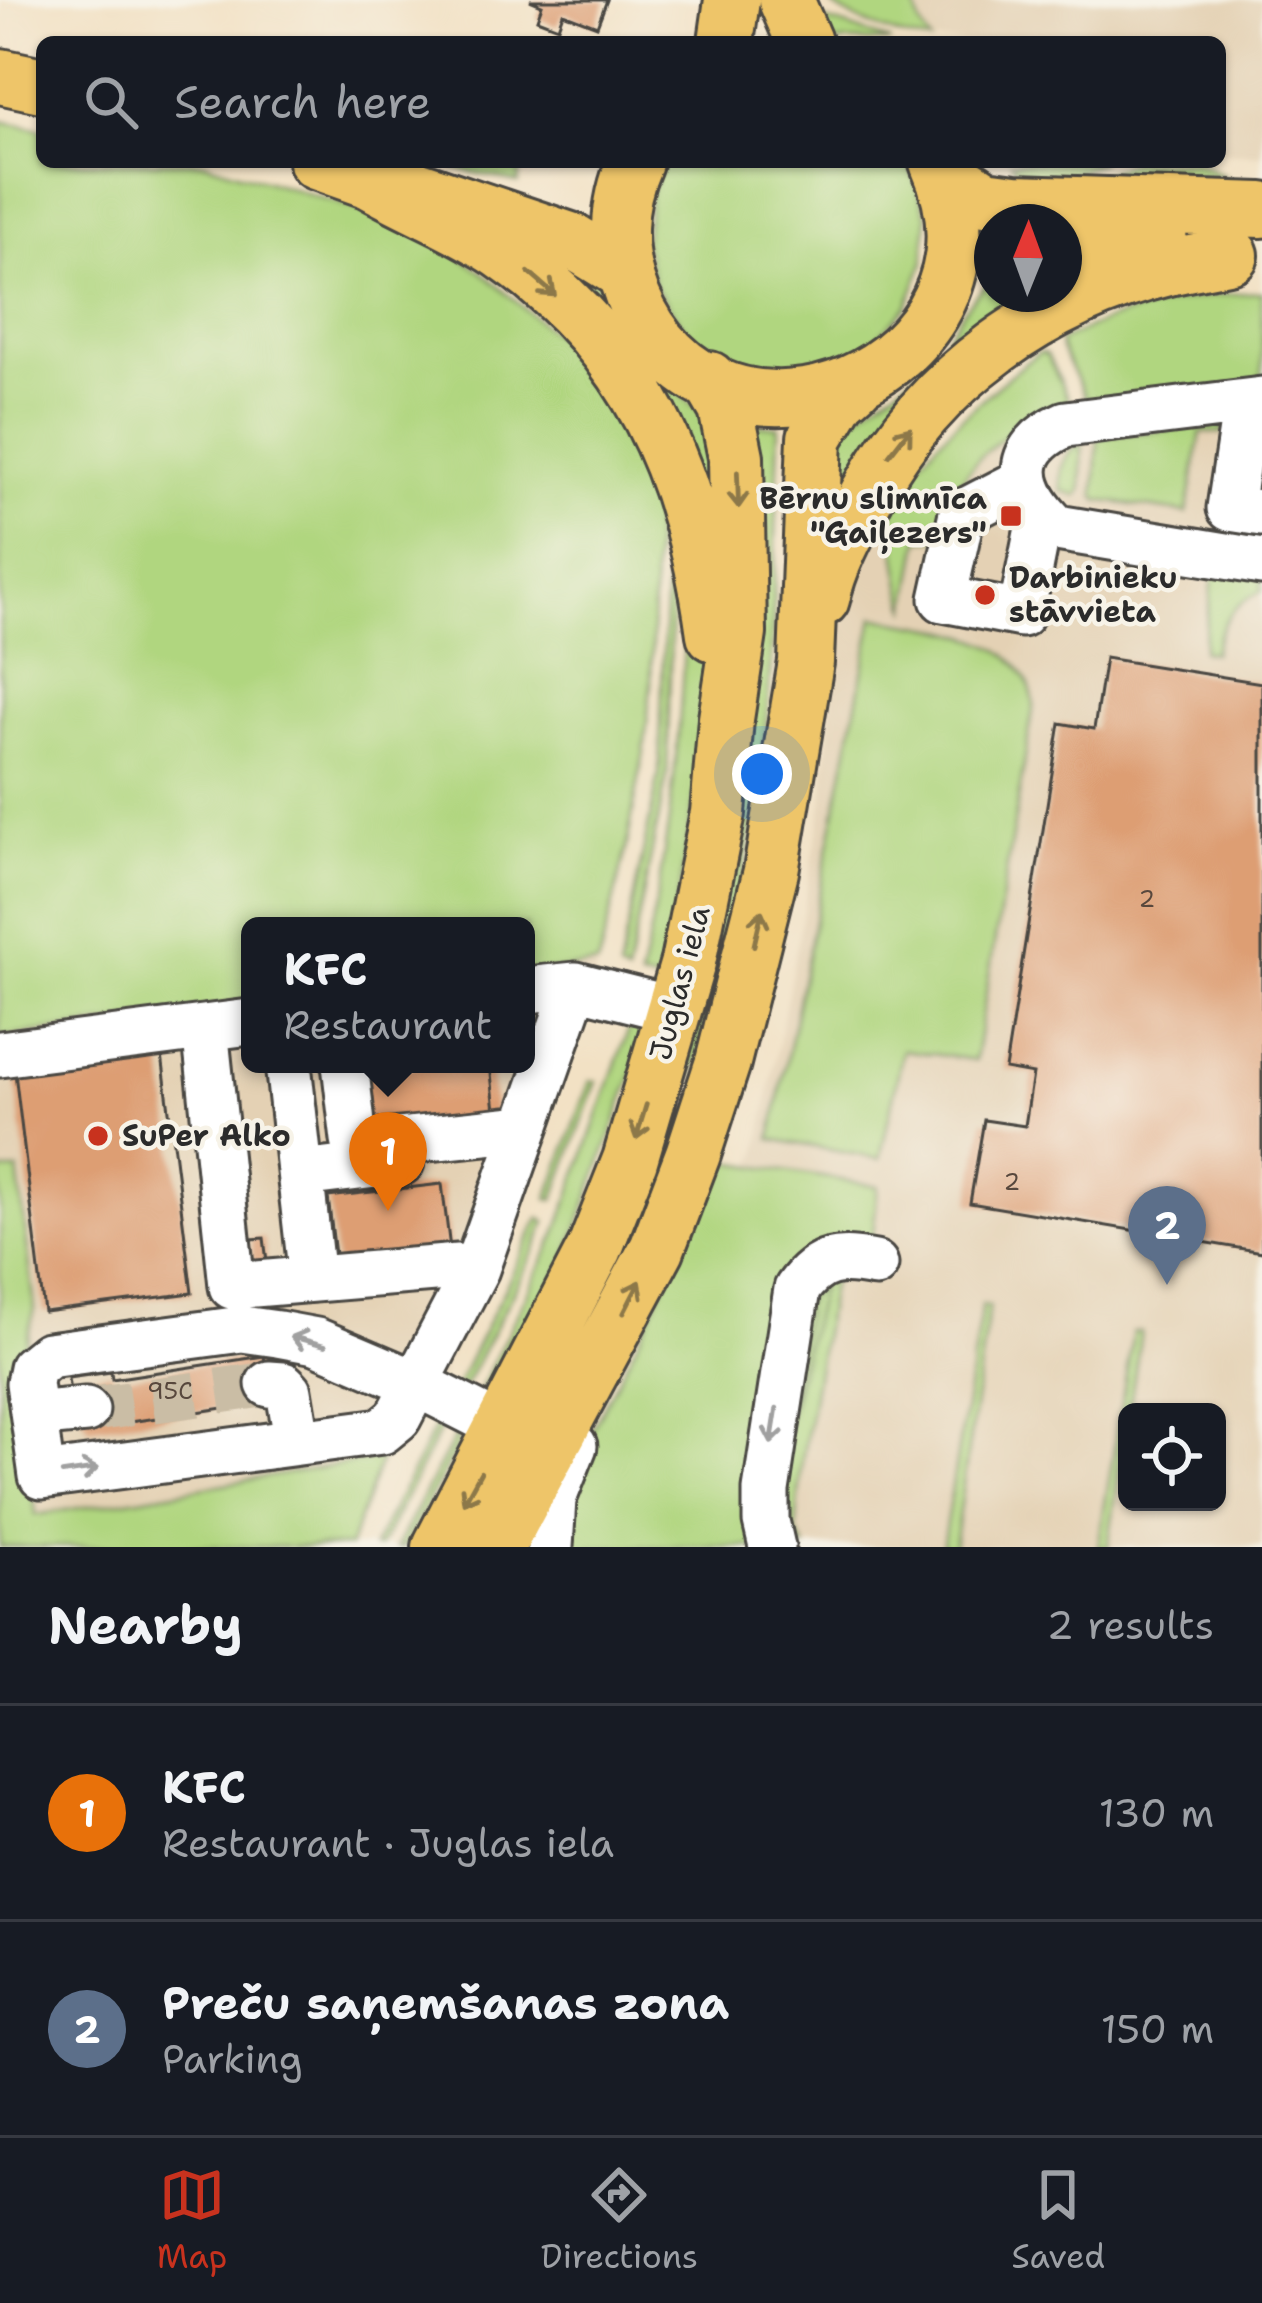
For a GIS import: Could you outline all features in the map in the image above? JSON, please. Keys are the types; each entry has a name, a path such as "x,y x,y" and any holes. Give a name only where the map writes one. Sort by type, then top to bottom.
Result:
{"main road":[{"path":"727,36 732,0"},
{"path":"753,36 755,0"},
{"path":"786,0 802,36"},
{"path":"0,76 36,84"},
{"path":"633,168 623,199 622,251 635,302 660,341 682,363 752,396 833,390 880,370 914,339 968,278 951,258 955,192 1000,200 1262,209"},
{"path":"358,172 465,182 566,208 622,251"},
{"path":"358,172 410,204 447,219 535,276 574,313 632,384 652,415 688,501 711,610 726,719"},
{"path":"1082,227 1123,226 1202,210"},
{"path":"1082,254 1190,248 1246,255"},
{"path":"806,662 826,580 854,520 891,451 945,389 998,345 1076,300 1170,267 1246,255"},
{"name":"Juglas iela","path":"440,1547 595,1248 630,1160 675,1010 710,863 740,633 736,457 726,408 709,379"},
{"name":"Juglas iela","path":"497,1547 657,1249 723,1062 771,871 806,662 815,439 839,398 833,390 797,413 788,437 778,713 785,774"}],"lane":[{"path":"1262,512 1230,508 1254,401 1066,424 1046,432 1030,452 1032,496 1058,528 1262,562"},
{"path":"504,1428 417,1384 316,1341 242,1329 48,1355 32,1368 29,1384 42,1476 382,1430 398,1418 417,1384 476,1269 576,986"},
{"path":"535,989 576,986 608,990 675,1010"},
{"path":"0,1054 241,1023"},
{"path":"205,1028 232,1286 476,1269"},
{"path":"290,1073 312,1279"},
{"path":"346,1073 354,1140 361,1145 522,1139"},
{"path":"301,1174 522,1139"},
{"path":"772,1547 766,1490 797,1289 810,1270 824,1263 875,1264"},
{"path":"550,1547 553,1499 585,1425 601,1358"},
{"path":"268,1384 284,1384 289,1391 297,1439"},
{"path":"33,1408 44,1414 86,1410"}],"shaded area":[{"path":"914,0 1262,0 1262,154 1226,152 1226,36 927,36"},
{"path":"1262,379 1262,1547 569,1547 758,1154 823,805 837,618 895,504 972,417"},
{"path":"598,965 492,1268 444,1366 431,1412 381,1458 36,1516 18,1371 35,1309 18,1171 0,1171 0,1037 241,1007 241,1073 535,1073 535,972"}],"green space":[{"path":"914,0 927,36 879,29 831,4"},
{"path":"804,18 874,36 823,36"},
{"path":"0,121 36,128 36,168 225,168 371,213 435,239 482,272 557,337 609,403 655,496 651,685 644,752 598,965 535,972 535,917 241,917 241,1007 0,1037"},
{"path":"454,168 520,169 518,183"},
{"path":"661,168 910,168 927,216 924,263 907,306 864,351 791,374 730,363 691,337 655,287 644,242 650,195"},
{"path":"1015,168 1086,168 1063,177 1021,177"},
{"path":"1116,168 1208,168 1226,176 1091,177"},
{"path":"515,230 583,255 659,377 708,417 723,491 700,491"},
{"path":"1262,292 1262,384 1089,404 1061,349 1060,341 1133,312 1209,296"},
{"path":"974,297 974,312 1021,312 848,494 822,493 826,465 846,426 916,372"},
{"path":"1040,352 1047,355 1072,407 1002,439 969,469 939,539 920,539 908,608 894,528 894,507 901,489 956,423"},
{"path":"752,424 779,426 777,493 756,492"},
{"path":"1223,424 1223,433 1201,432 1187,513 1098,500 1095,495 1098,437"},
{"path":"1082,440 1082,490 1077,496 1062,491 1061,475 1067,457"},
{"path":"756,507 777,507 772,650 754,813 723,967 677,1119 619,1265 573,1358 480,1507 624,1212"},
{"path":"667,539 673,561 667,776 627,975 619,971 659,775"},
{"path":"687,560 709,647 711,700 665,976 654,981 640,979 675,771"},
{"path":"1262,572 1262,591 1229,615 1213,653 1202,651 1214,573"},
{"path":"874,617 948,631 995,647 1027,680 1034,704 975,1060 903,1050 880,1159 771,1139"},
{"path":"633,1017 649,1030 565,1263 496,1380 479,1391 556,1235"},
{"path":"590,1081 597,1081 554,1200 548,1199"},
{"path":"717,1160 878,1186 872,1243 831,1243 757,1547 562,1547 577,1458 652,1313"},
{"path":"0,1171 18,1171 35,1309 18,1371 36,1515 381,1458 349,1547 0,1547"},
{"path":"540,1218 546,1222 537,1246 463,1389 457,1384"},
{"path":"833,1274 802,1461 796,1531 805,1547 787,1547 780,1463 807,1298"},
{"path":"982,1305 989,1306 954,1547 942,1547"},
{"path":"1133,1332 1141,1332 1130,1403 1121,1403"},
{"path":"443,1411 448,1414 380,1547 373,1547"},
{"path":"1118,1424 1118,1482 1108,1547 1098,1547"},
{"path":"458,1430 458,1446 404,1547 396,1547"}],"building":[{"path":"530,0 607,0 597,26 563,13 558,27 537,19 542,5"},
{"path":"1105,658 1262,683 1262,1252 970,1203 984,1120 1025,1126 1033,1074 1005,1069 1060,723 1094,729"},
{"name":"SuPer Alko","path":"162,1055 192,1293 44,1312 15,1073"},
{"path":"352,1073 491,1073 496,1120 359,1136"},
{"path":"442,1184 450,1249 336,1263 328,1197"},
{"path":"264,1238 267,1262 253,1264 251,1239"},
{"path":"264,1356 271,1401 89,1428 71,1399 68,1378 111,1372 112,1379"}],"tunnel":[{"path":"86,1410 269,1384"}],"place":[{"name":"Bērnu slimnīca \"Gaiļezers\"","path":"1011,516"},
{"name":"Darbinieku stāvvieta","path":"985,595"},
{"name":"SuPer Alko","path":"98,1136"},
{"name":"KFC","path":"388,1211"},
{"name":"Preču saņemšanas zona","path":"1167,1285"}]}
